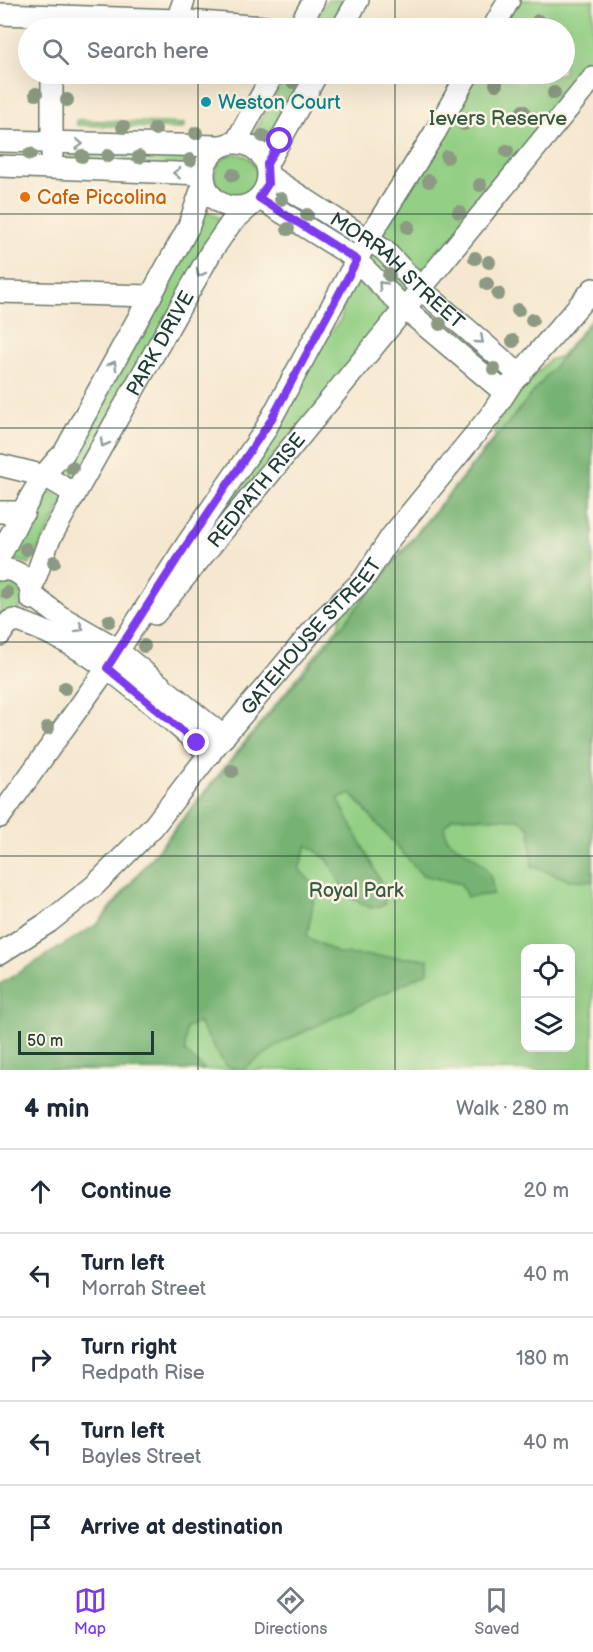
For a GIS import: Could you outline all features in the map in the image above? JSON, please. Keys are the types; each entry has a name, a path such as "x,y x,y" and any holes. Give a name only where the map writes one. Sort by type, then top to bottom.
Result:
{"street":[{"path":"178,18 184,0"},
{"path":"304,18 314,0"},
{"path":"348,18 358,0"},
{"path":"499,18 509,0"},
{"path":"0,14 127,18"},
{"path":"423,291 593,78"},
{"path":"51,167 52,84"},
{"path":"267,84 228,144 205,163 204,178 208,192 225,205 236,207 257,199 268,184 268,170 312,84"},
{"path":"368,239 462,84"},
{"path":"0,141 228,144 255,148 268,170"},
{"path":"0,166 51,167 204,178"},
{"name":"MORRAH STREET","path":"268,170 384,250 423,291 520,375"},
{"name":"PARK DRIVE","path":"0,556 6,533 24,512 54,462 64,453 188,228 204,178"},
{"name":"MORRAH STREET","path":"257,199 357,260 405,309 505,393"},
{"name":"PARK DRIVE","path":"6,624 27,610 46,546 212,252 231,223 257,199"},
{"name":"REDPATH RISE","path":"0,817 115,658 271,420 368,239"},
{"name":"GATEHOUSE STREET","path":"0,953 49,922 103,878 153,827 210,754 321,621 363,580 391,537 490,416 505,393 593,289"},
{"name":"REDPATH RISE","path":"115,658 300,434 405,309 423,291"},
{"path":"0,292 151,296"},
{"path":"0,465 45,476 75,494"},
{"path":"0,512 24,512"},
{"path":"0,570 18,573 28,583 31,592 61,617 224,737"},
{"path":"6,624 56,636 115,658 210,754"}],"green space":[{"path":"327,0 350,0 340,18 317,18"},
{"name":"Ievers Reserve","path":"514,0 593,0 593,72 194,553 319,347 341,319 345,293 467,84 575,84 575,18 504,18"},
{"path":"281,84 304,84 270,146 252,137"},
{"path":"77,120 184,124 183,129 77,125"},
{"path":"69,152 197,152 191,169 70,161"},
{"path":"236,154 250,161 257,175 250,189 236,196 222,189 215,175 222,161"},
{"path":"205,210 223,220 75,482 60,472"},
{"name":"Royal Park","path":"593,317 593,1070 0,1070 0,1004 51,981 338,627 341,614 369,591 495,437 495,426 522,389 549,360 560,357"},
{"name":"Royal Park","path":"593,319 593,881 569,880 532,866 530,828 519,819 453,817 444,827 447,839 479,861 485,867 492,883 493,894 467,897 461,884 422,875 351,794 338,799 386,892 384,905 371,908 347,896 328,860 307,845 299,869 316,887 307,937 340,954 428,959 428,972 283,1042 242,1070 226,1066 198,1022 186,1028 185,1052 205,1070 0,1070 0,984 99,923"},
{"path":"48,491 65,500 30,564 12,559"},
{"path":"0,577 20,584 23,604 8,617 0,617"}],"place":[{"name":"Weston Court","path":"206,102"},
{"name":"Cafe Piccolina","path":"25,197"}],"route":[{"path":"197,743 107,668 187,544 264,432 357,260 259,198 268,184 267,164 280,141"}]}
